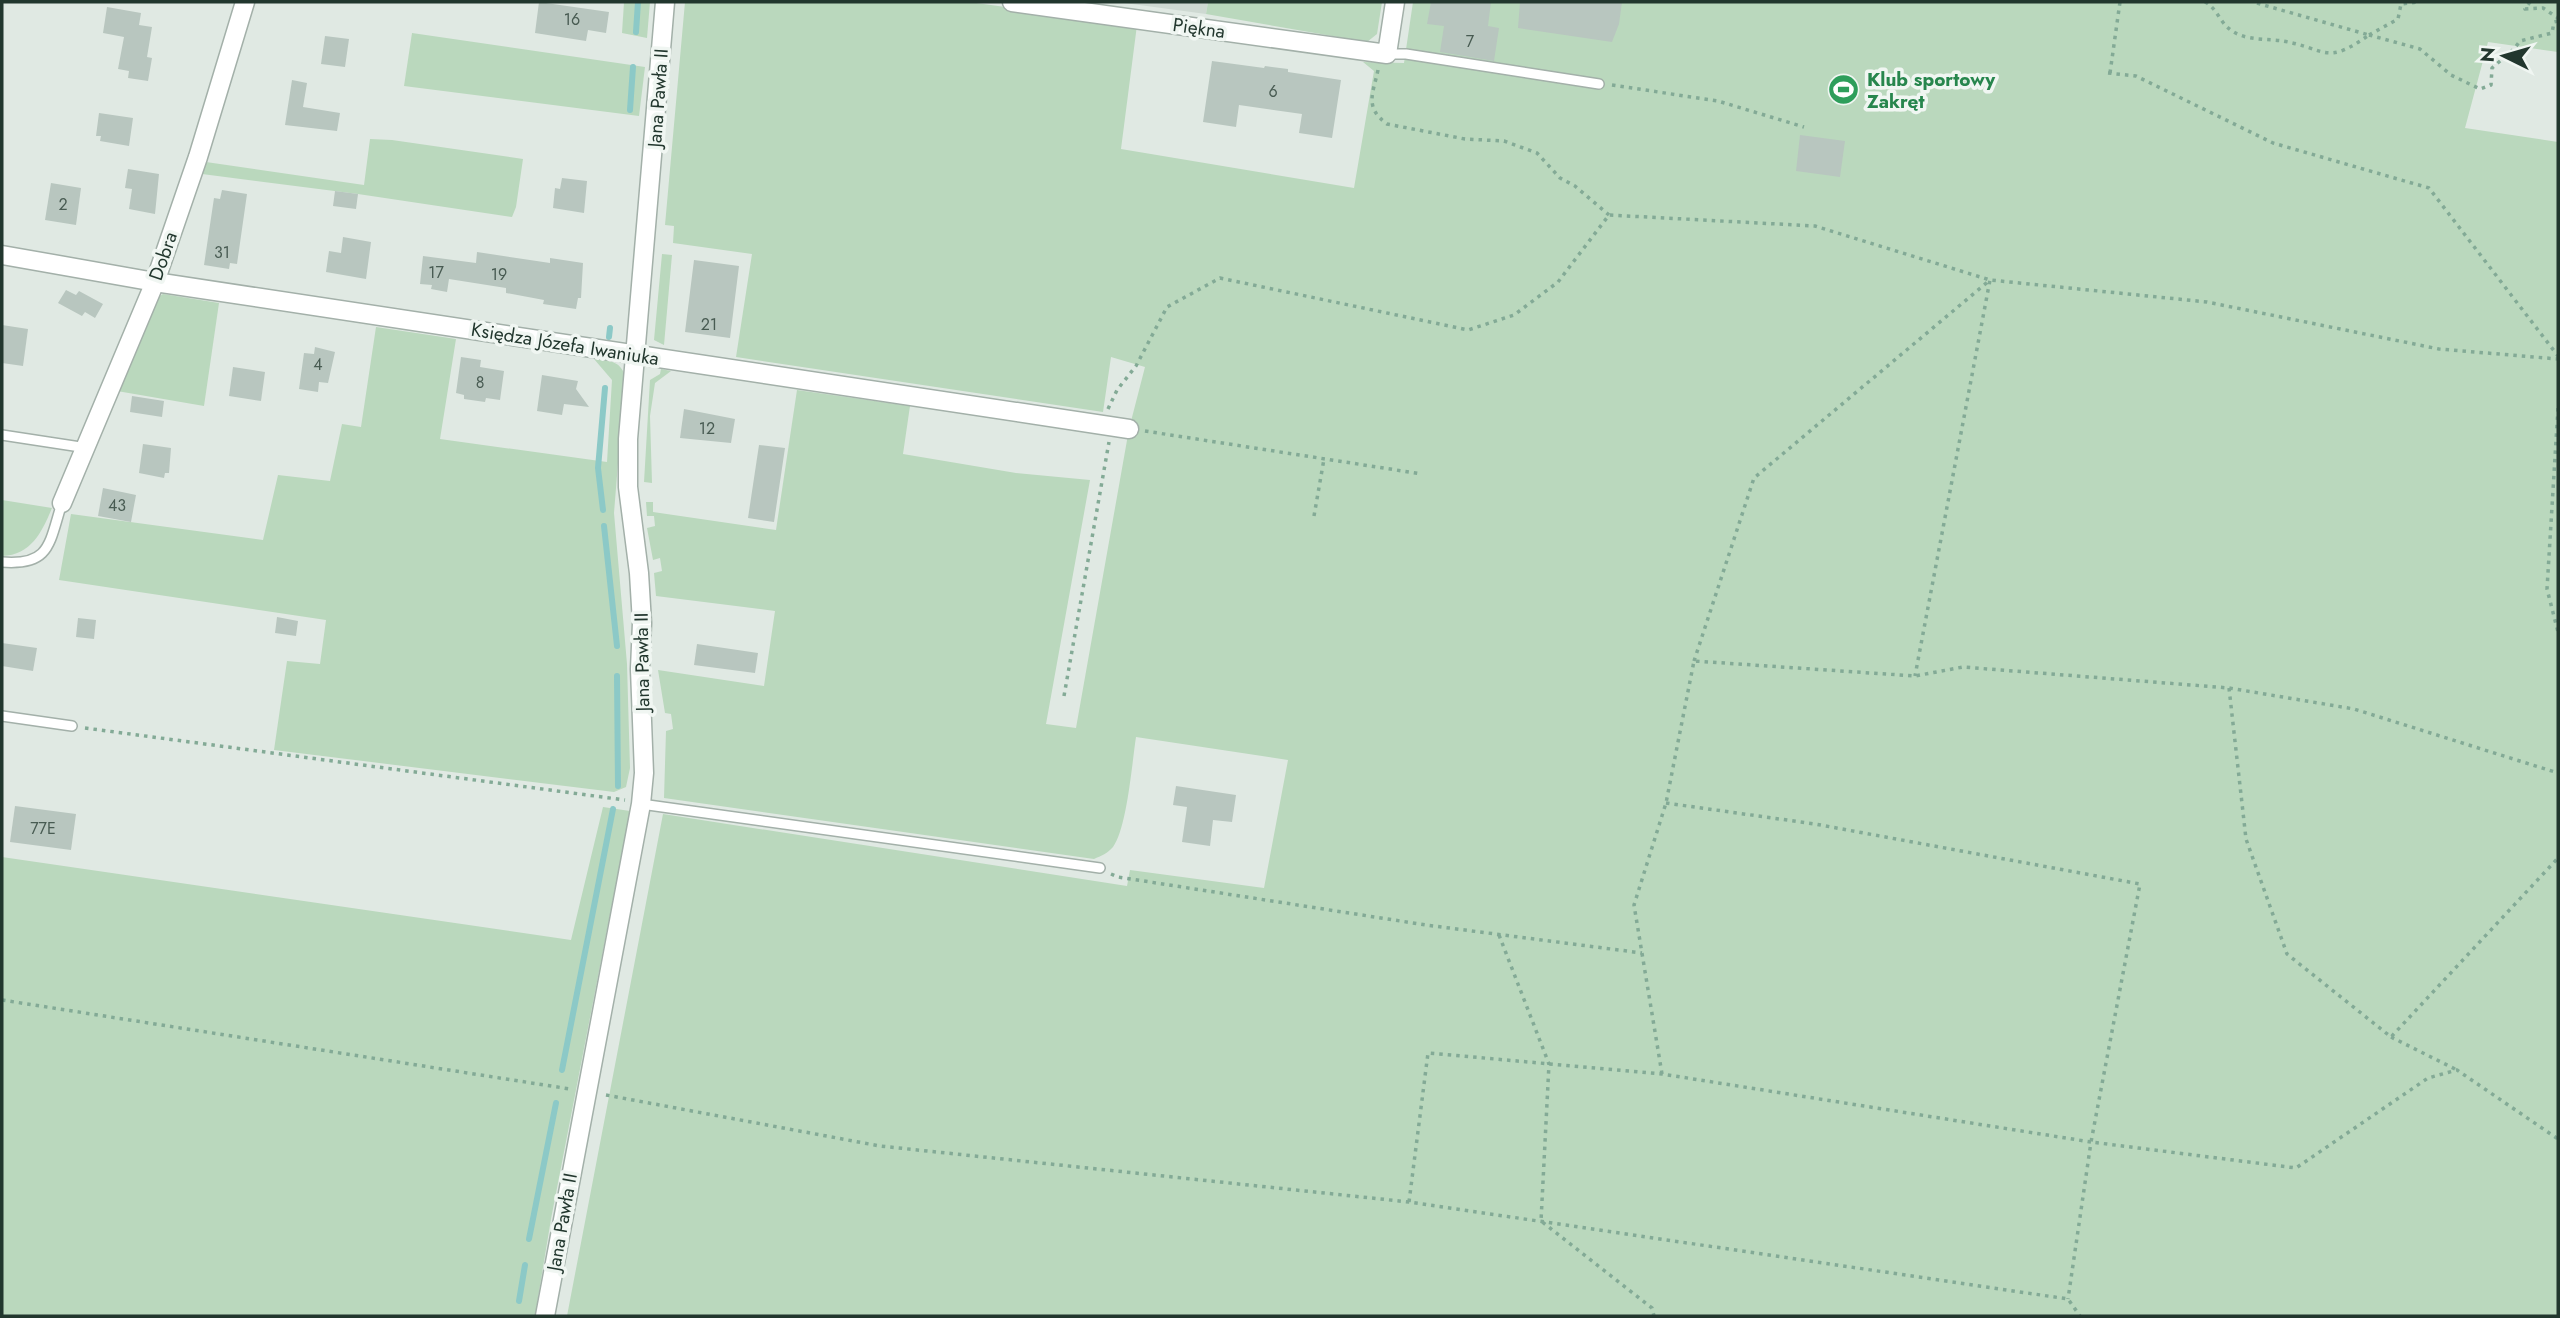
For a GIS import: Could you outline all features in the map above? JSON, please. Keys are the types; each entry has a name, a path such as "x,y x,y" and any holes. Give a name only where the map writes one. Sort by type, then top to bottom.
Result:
{"street":[{"name":"Dobra","path":"62,503 155,282 198,157 245,2"},
{"name":"Jana Pawła II","path":"545,1316 641,804 644,773 640,669 642,623 639,573 628,487 628,439 665,2"},
{"name":"Piękna","path":"1012,2 1387,54"},
{"path":"1387,54 1395,2"},
{"name":"Księdza Józefa Iwaniuka","path":"2,256 155,282 1114,426"}],"lane":[{"path":"1387,54 1405,54 1600,83"},
{"path":"2,435 86,448"},
{"path":"2,562 23,564 34,560 47,547 62,503"},
{"path":"2,716 72,726"},
{"path":"641,804 1100,869"}],"path":[{"path":"2120,2 2109,73 2136,76 2273,143 2430,188 2558,358"},
{"path":"2205,2 2213,6 2221,23 2240,35 2287,42 2326,54 2348,50 2398,19 2401,4 2418,2"},
{"path":"2253,2 2420,49 2451,75 2480,89 2491,85 2493,68 2520,41 2552,33 2554,23 2558,20 2543,8 2525,9 2529,2"},
{"path":"1387,54 1379,61 1371,105 1376,116 1387,124 1465,139 1504,141 1537,153 1560,178 1575,186 1609,215 1815,226 1990,280 2207,302 2439,349 2558,358"},
{"path":"1600,83 1718,101 1804,127"},
{"path":"1064,696 1114,426 1117,390 1136,366 1167,307 1220,278 1468,330 1514,314 1558,282 1609,215"},
{"path":"1661,1074 1634,905 1666,803 1694,661 1754,478 1990,280"},
{"path":"1915,676 1990,280"},
{"path":"2558,408 2547,589 2558,632"},
{"path":"1114,426 1422,474"},
{"path":"1314,516 1324,458"},
{"path":"1694,661 1915,676 1963,667 2229,688 2354,709 2558,773"},
{"path":"2229,688 2246,839 2287,954 2391,1037 2457,1070 2558,1139"},
{"path":"72,726 641,804"},
{"path":"1666,803 1815,824 2140,884 2091,1142 2068,1298 2080,1316"},
{"path":"2391,1037 2558,858"},
{"path":"1100,869 1118,877 1499,935 1642,953"},
{"path":"1499,935 1549,1064 1541,1221"},
{"path":"2,1000 586,1092 880,1146 1409,1202 2068,1298"},
{"path":"1409,1202 1428,1053 1661,1074 2091,1142 2296,1168 2428,1078 2457,1070"},
{"path":"1541,1221 1652,1308 1654,1316"}],"shaded area":[{"path":"1117,2 1208,2 1206,14"}],"green space":[{"path":"624,2 650,2 647,38 622,33"},
{"path":"685,2 969,2 1137,25 1121,149 1354,188 1374,71 1363,62 1404,63 1413,2 2558,2 2558,52 2488,42 2465,128 2558,142 2558,1316 567,1316 663,814 1127,886 1130,870 1264,888 1288,760 1136,737 1131,778 1118,838 1111,849 1094,859 664,798 666,731 673,729 671,714 665,713 658,670 764,686 775,611 656,596 654,573 662,571 660,558 653,560 647,528 655,526 654,516 647,516 646,502 653,502 653,512 776,530 797,390 910,406 903,454 1016,473 1090,480 1046,724 1076,728 1129,429 1145,367 1111,357 1103,412 736,357 752,254 673,243 674,226 665,225"},
{"path":"1208,2 1382,2 1377,34 1367,42 1206,14"},
{"path":"412,33 645,67 639,116 404,86"},
{"path":"370,139 523,159 512,217 202,174 206,162 364,185"},
{"path":"662,254 672,255 664,345 654,340"},
{"path":"163,294 219,303 204,406 117,391 152,301"},
{"path":"376,327 456,339 440,439 607,462 612,380 594,359 613,362 623,371 625,376 614,513 627,664 630,768 626,787 614,792 274,750 287,661 320,664 326,620 59,580 71,514 263,540 278,475 330,481 342,424 361,427"},
{"path":"661,369 671,371 655,383 650,416 652,483 644,482 650,380 660,374"},
{"path":"2,500 52,508 28,547 12,555 2,556"},
{"path":"603,807 630,811 551,1219 535,1316 2,1316 2,857 571,940"}],"building":[{"path":"539,2 609,12 606,33 588,30 586,41 535,33"},
{"path":"1431,2 1491,2 1488,26 1499,28 1494,61 1440,52 1444,26 1427,24"},
{"path":"1520,2 1622,2 1619,24 1612,42 1518,28"},
{"path":"107,7 141,13 139,25 152,27 147,57 152,58 148,81 128,78 129,71 118,69 124,37 103,33"},
{"path":"325,36 349,39 345,67 321,64"},
{"path":"1212,61 1288,69 1288,72 1341,80 1332,138 1299,133 1302,114 1239,105 1236,127 1203,122"},
{"path":"292,80 307,83 303,107 340,113 337,131 285,125"},
{"path":"99,113 133,118 129,146 100,141 101,136 96,136"},
{"path":"1800,135 1845,141 1840,177 1796,171"},
{"path":"128,169 159,174 155,214 129,209 132,189 125,188"},
{"path":"562,178 587,181 584,213 553,208 555,188 560,189"},
{"path":"51,183 81,188 76,225 45,220"},
{"path":"222,190 247,194 237,264 230,263 229,269 204,265 214,198 220,199"},
{"path":"335,191 358,194 356,209 333,206"},
{"path":"343,237 371,242 366,279 326,272 329,251 341,253"},
{"path":"477,252 550,263 550,258 583,263 581,298 578,298 576,309 543,304 544,300 506,293 506,288 449,279 447,292 431,289 432,285 420,284 423,256 476,263"},
{"path":"694,260 739,266 730,338 685,332"},
{"path":"66,290 76,295 79,291 103,304 95,318 85,312 82,316 58,303"},
{"path":"2,325 28,329 23,366 2,363"},
{"path":"315,347 335,352 328,383 319,382 318,392 299,389 304,353 314,354"},
{"path":"461,357 481,360 480,367 504,371 500,400 486,398 485,402 464,399 464,395 456,393"},
{"path":"233,367 265,372 261,401 229,396"},
{"path":"542,375 578,381 576,389 589,407 564,404 562,415 537,411"},
{"path":"132,396 164,401 162,417 130,412"},
{"path":"684,409 735,419 731,443 680,438"},
{"path":"143,444 171,448 169,473 165,473 164,478 139,473"},
{"path":"759,445 785,448 774,522 748,518"},
{"path":"103,488 136,495 131,522 98,516"},
{"path":"277,617 298,621 296,636 275,633"},
{"path":"78,618 96,620 94,639 76,637"},
{"path":"2,643 37,648 33,671 2,666"},
{"path":"697,644 758,653 755,673 694,665"},
{"path":"1176,786 1236,795 1232,822 1213,820 1210,846 1182,842 1187,807 1173,805"},
{"path":"15,806 76,814 71,850 10,842"}],"waterway":[{"path":"636,32 638,2"},
{"path":"630,110 633,67"},
{"path":"609,337 610,328"},
{"path":"603,510 598,468 605,388"},
{"path":"604,526 617,646"},
{"path":"617,676 618,786"},
{"path":"562,1070 613,809"},
{"path":"529,1239 556,1103"},
{"path":"519,1301 525,1265"}],"place":[{"name":"Klub sportowy Zakręt","path":"1844,90"}]}
